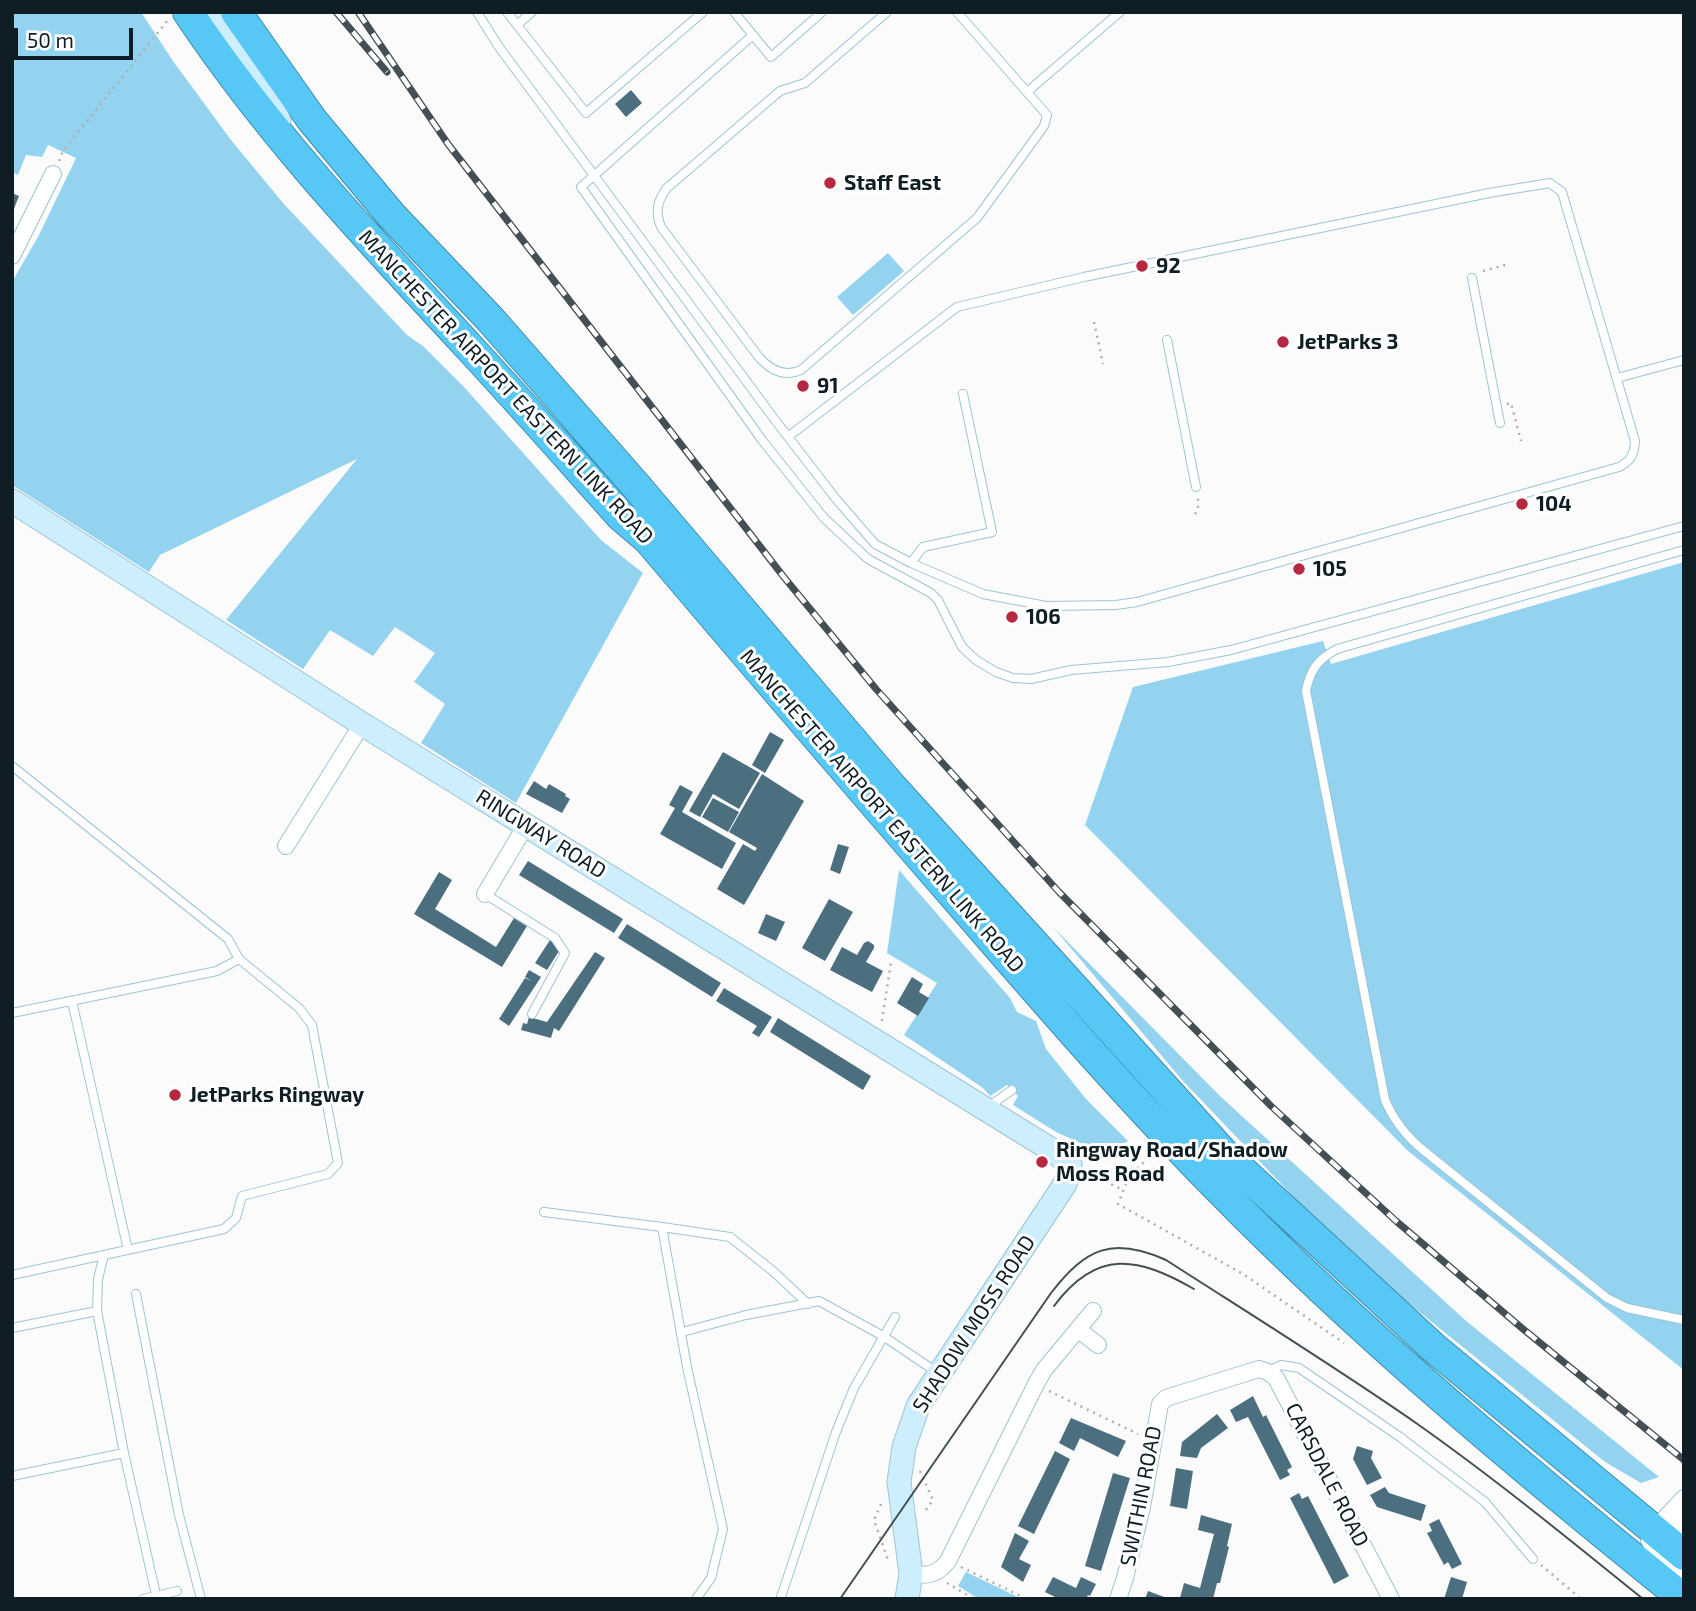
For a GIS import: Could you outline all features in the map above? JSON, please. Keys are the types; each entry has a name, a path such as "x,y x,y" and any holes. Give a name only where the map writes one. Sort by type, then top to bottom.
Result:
{"highway":[{"name":"MANCHESTER AIRPORT EASTERN LINK ROAD","path":"236,12 312,120 391,215 490,319 891,786 1226,1156 1434,1349 1625,1507 1662,1542"},
{"name":"MANCHESTER AIRPORT EASTERN LINK ROAD","path":"179,15 214,51 266,120 358,229 621,516 648,539 1023,976 1169,1137 1320,1289 1548,1490 1662,1542"},
{"path":"1662,1542 1684,1599"}],"street":[{"path":"213,12 258,80 302,162"},
{"path":"12,257 48,176"},
{"name":"RINGWAY ROAD","path":"12,501 362,724 1055,1152 1070,1165"},
{"path":"286,846 362,724"},
{"path":"485,894 526,825"},
{"name":"SHADOW MOSS ROAD","path":"907,1599 921,1574 899,1482 902,1458 918,1406 1065,1184 1070,1165"},
{"path":"921,1574 939,1571 948,1561 1044,1370 1093,1311"},
{"path":"1079,1330 1098,1345"},
{"name":"SWITHIN ROAD","path":"1118,1599 1142,1507 1160,1404 1167,1398 1259,1369 1268,1372"},
{"name":"CARSDALE ROAD","path":"1268,1372 1276,1378 1391,1599"},
{"path":"1684,1498 1662,1542 1684,1575"}],"lane":[{"path":"477,12 499,47 595,175 789,436 836,499 875,544 911,563 983,594 1046,606 1137,602 1619,467 1630,462 1635,441 1562,192 1550,183 1489,192 957,307 789,436"},
{"path":"507,12 586,113 702,12"},
{"path":"517,25 531,12"},
{"path":"734,12 771,57 822,12"},
{"path":"887,12 804,83 780,91 667,188 657,206 656,216 662,227 765,365 780,373 792,374 801,370 977,218 1044,126 1047,115 957,12"},
{"path":"1027,92 1119,12"},
{"path":"753,35 581,187 800,490 824,518 868,559 931,593 938,600 962,647 976,660 996,672 1013,678 1031,679 1071,670 1168,662 1231,650 1684,526"},
{"path":"1472,278 1500,423"},
{"path":"1167,340 1196,487"},
{"path":"1617,378 1684,360"},
{"path":"911,563 923,547 992,532 963,394"},
{"path":"1684,550 1337,649 1322,657 1313,668 1306,691 1382,1087 1392,1116 1410,1139 1606,1298 1627,1308 1684,1320"},
{"path":"12,766 228,939 239,959 299,1008 312,1025 338,1163 328,1174 242,1196 236,1218 225,1229 12,1275"},
{"path":"485,894 555,938 565,953 532,1014"},
{"path":"12,1013 217,971 239,959"},
{"path":"72,1001 128,1250"},
{"path":"986,1109 1012,1090"},
{"path":"544,1212 730,1237 774,1272 808,1304"},
{"path":"662,1227 687,1367 723,1529 711,1578 696,1599"},
{"path":"104,1255 98,1279 97,1311 124,1452 157,1597"},
{"path":"136,1294 179,1515 201,1599"},
{"path":"682,1332 746,1315 819,1301 883,1336 940,1374"},
{"path":"12,1328 97,1311"},
{"path":"781,1597 854,1388 895,1317"},
{"path":"1268,1372 1281,1365 1299,1368 1400,1437 1485,1502 1534,1559"},
{"path":"12,1476 124,1452"},
{"path":"143,1599 177,1591"}],"path":[{"path":"48,176 63,151 179,15"},
{"path":"1491,270 1508,264"},
{"path":"1094,322 1103,364"},
{"path":"1519,433 1521,440"},
{"path":"1195,514 1198,502"},
{"path":"882,1022 891,962"},
{"path":"1157,1150 1129,1176 1118,1203 1243,1273 1350,1347"},
{"path":"1070,1165 1123,1190"},
{"path":"1036,1384 1153,1442"},
{"path":"1534,1559 1581,1599"},
{"path":"948,1561 1027,1599"},
{"path":"921,1574 974,1599"}],"shaded area":[{"path":"12,12 141,12 231,140 283,203 407,335 423,346 464,387 601,540 643,573 516,803 421,743 445,704 414,682 435,653 395,627 373,656 330,630 303,669 226,620 357,459 160,555 149,572 12,485 12,282 39,235 76,158 48,145 42,157 26,155 18,175 12,172"},
{"path":"888,253 904,271 853,315 837,297"},
{"path":"1684,562 1684,1370 1408,1151 1085,825 1133,687 1323,641 1331,664"},
{"path":"899,870 1010,998 1017,1012 1036,1021 1046,1049 1086,1099 1128,1141 1105,1154 1056,1132 1013,1105 1018,1096 1007,1085 990,1096 983,1088 904,1035 937,983 887,953"},
{"path":"1053,927 1221,1097 1465,1320 1659,1477 1641,1483 1605,1462 1349,1255 1183,1081"},
{"path":"966,1572 1022,1599 979,1599 958,1586"}],"building":[{"path":"631,90 642,103 626,117 615,104"},
{"path":"12,193 19,196 12,214"},
{"path":"770,732 784,740 765,773 752,765"},
{"path":"723,752 760,773 739,809 713,794 700,817 689,811"},
{"path":"762,774 804,801 744,905 717,889 743,844 755,851 757,848 729,832"},
{"path":"534,781 546,789 549,784 566,794 570,799 562,813 526,794"},
{"path":"680,785 693,792 682,812 736,843 722,869 660,834 675,808 669,805"},
{"path":"713,798 739,812 728,832 702,817"},
{"path":"838,844 849,847 840,874 830,870"},
{"path":"528,861 623,919 614,933 519,875"},
{"path":"439,872 452,880 435,909 496,947 514,918 527,926 502,967 414,914"},
{"path":"829,899 853,912 825,961 802,948"},
{"path":"766,914 785,922 776,941 758,933"},
{"path":"627,924 721,983 712,997 618,938"},
{"path":"550,940 561,948 547,970 535,963"},
{"path":"868,941 874,948 866,962 883,971 872,992 830,970 842,947 857,955"},
{"path":"595,952 605,958 559,1031 554,1028 551,1038 521,1030 529,1017 547,1022"},
{"path":"529,970 541,977 509,1026 499,1019 525,978 532,981 525,977"},
{"path":"912,977 923,984 919,992 929,998 918,1016 897,1003"},
{"path":"724,988 772,1017 759,1037 752,1033 757,1026 716,1001"},
{"path":"778,1018 871,1076 863,1090 770,1032"},
{"path":"1253,1396 1263,1417 1266,1415 1292,1467 1287,1470 1290,1475 1280,1480 1248,1417 1236,1422 1230,1410"},
{"path":"1217,1414 1228,1428 1201,1448 1197,1458 1180,1456 1182,1442"},
{"path":"1071,1418 1126,1441 1118,1457 1080,1438 1074,1451 1059,1443"},
{"path":"1357,1446 1373,1451 1371,1458 1382,1478 1367,1485 1353,1459"},
{"path":"1055,1451 1070,1459 1034,1534 1018,1526"},
{"path":"1176,1468 1193,1471 1187,1509 1170,1506"},
{"path":"1113,1473 1130,1478 1101,1571 1085,1566"},
{"path":"1385,1487 1389,1493 1426,1505 1421,1521 1377,1507 1370,1495"},
{"path":"1299,1493 1302,1499 1308,1496 1349,1576 1334,1584 1290,1498"},
{"path":"1201,1515 1232,1524 1227,1546 1229,1547 1213,1599 1184,1599 1180,1598 1184,1583 1200,1588 1214,1534 1198,1530"},
{"path":"1439,1519 1462,1564 1452,1569 1448,1562 1444,1565 1427,1533 1432,1531 1429,1524"},
{"path":"1015,1533 1029,1541 1019,1559 1031,1565 1023,1582 1001,1567"},
{"path":"1053,1577 1076,1588 1081,1577 1096,1584 1086,1599 1059,1599 1045,1592"},
{"path":"1451,1577 1467,1582 1462,1599 1444,1599"},
{"path":"1148,1591 1167,1598 1167,1599 1145,1599"}],"tram line":[{"path":"840,1599 1051,1293 1076,1265 1089,1256 1115,1248 1130,1249 1166,1260 1354,1381 1474,1465 1643,1599"},
{"path":"1054,1306 1070,1287 1086,1274 1119,1264 1155,1270 1194,1289"}],"railway":[{"path":"336,12 387,72"},
{"path":"358,12 448,144 783,576 876,689 1059,892 1271,1106 1396,1221 1684,1460"}],"place":[{"name":"Staff East","path":"830,183"},
{"name":"92","path":"1142,266"},
{"name":"JetParks 3","path":"1283,342"},
{"name":"91","path":"803,386"},
{"name":"104","path":"1522,504"},
{"name":"105","path":"1299,569"},
{"name":"106","path":"1012,617"},
{"name":"JetParks Ringway","path":"175,1095"},
{"name":"Ringway Road/Shadow Moss Road","path":"1042,1162"}]}
